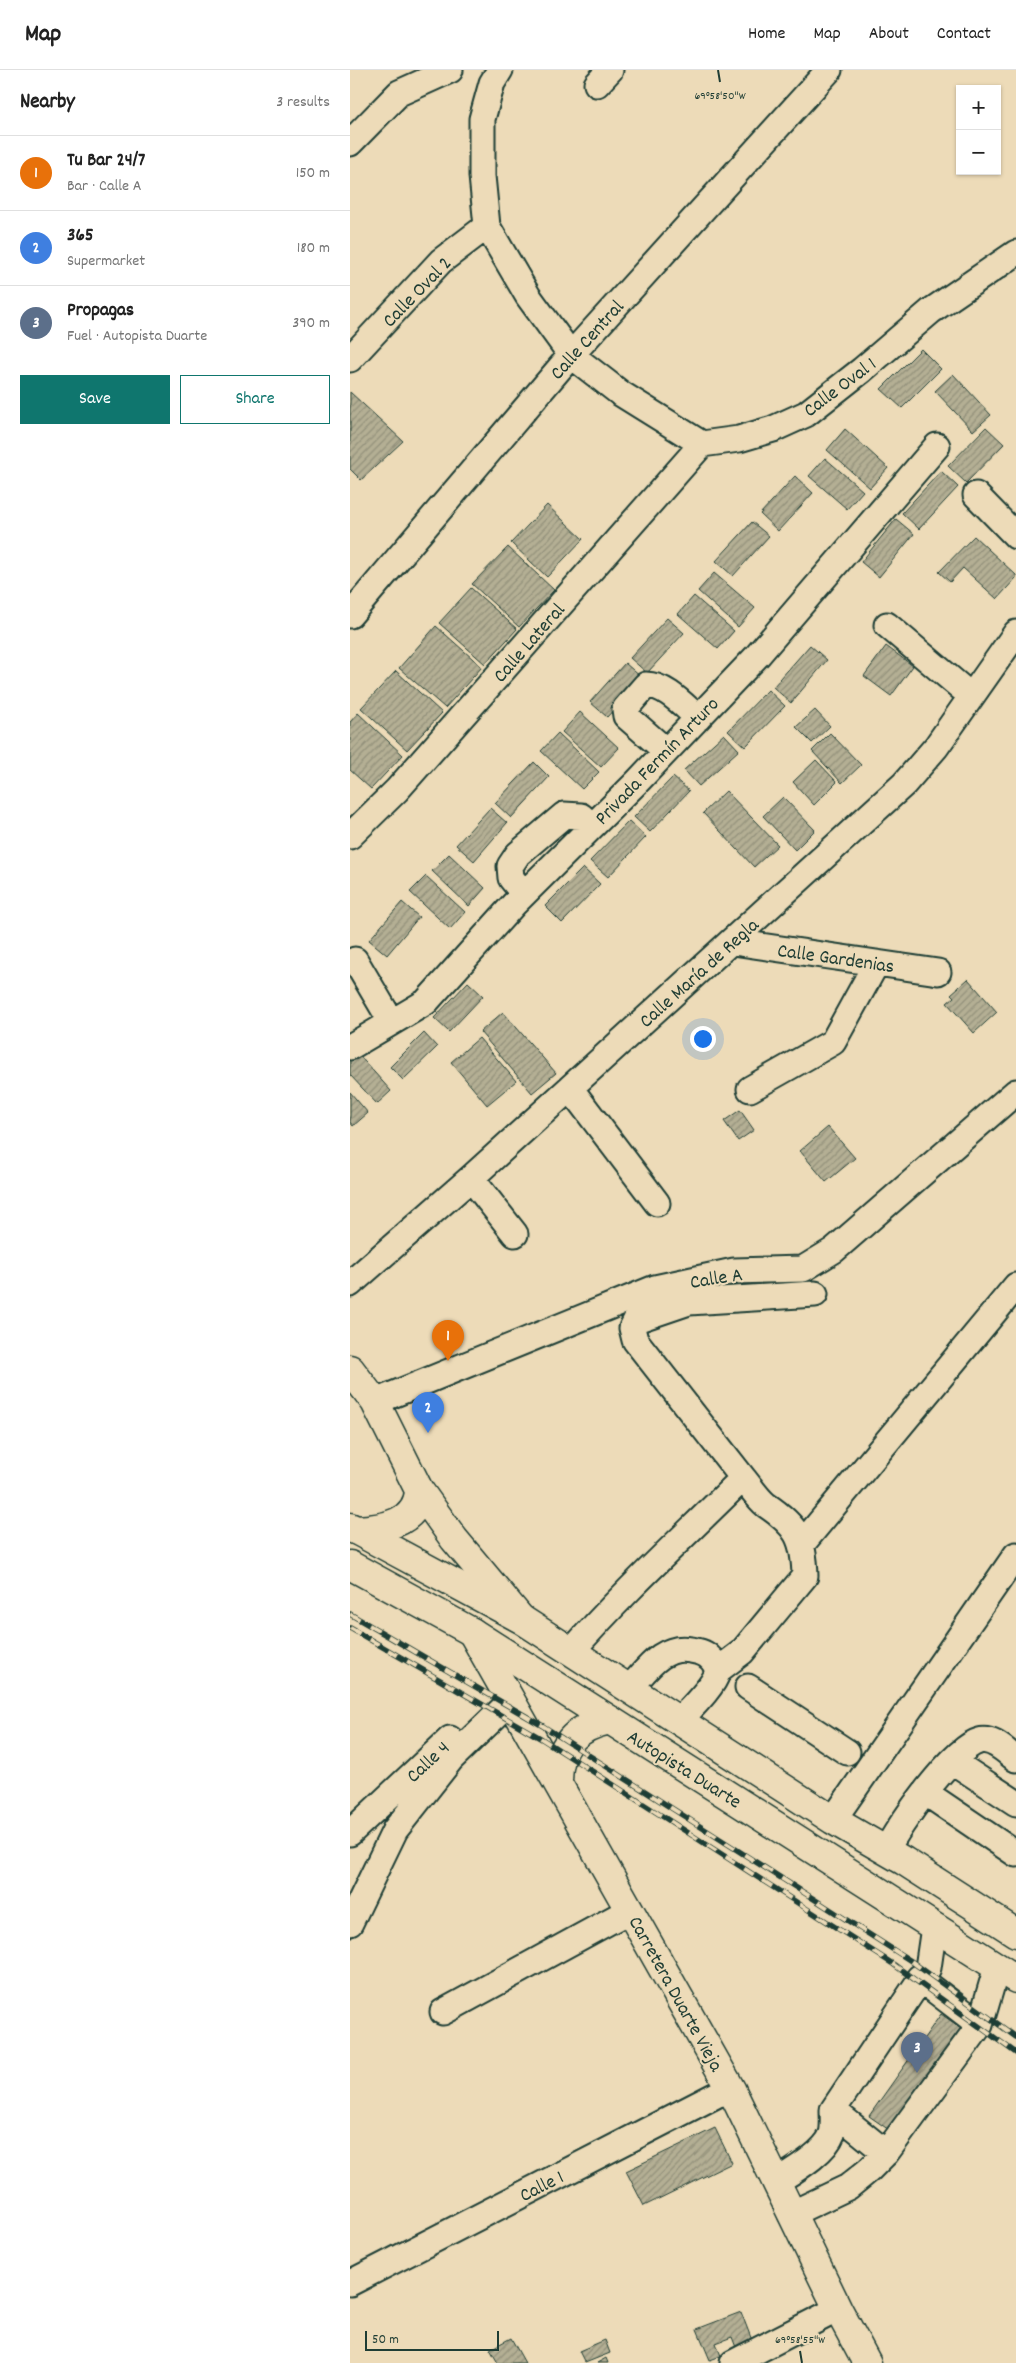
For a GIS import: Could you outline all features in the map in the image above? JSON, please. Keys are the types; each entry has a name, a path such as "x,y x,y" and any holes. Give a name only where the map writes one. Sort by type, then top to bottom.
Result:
{"main road":[{"path":"350,1368 375,1402 419,1490 454,1539 520,1619"},
{"path":"353,1528 376,1528 401,1520 414,1510 418,1501 419,1490"},
{"name":"Autopista Duarte","path":"353,1528 520,1619 833,1820 1016,1933"},
{"name":"Autopista Duarte","path":"350,1565 472,1632 1006,1972"},
{"name":"Carretera Duarte Vieja","path":"472,1632 732,2091 838,2309 867,2363"},
{"path":"558,1781 558,1765 561,1755 571,1739 583,1729 595,1723 610,1720"}],"street":[{"path":"350,142 399,93 450,70"},
{"path":"500,70 492,83 482,119 482,176 486,226 528,296 571,355 620,393 702,444"},
{"name":"Calle Central","path":"350,615 571,355 829,70"},
{"name":"Calle Oval 2","path":"350,359 399,309 441,261 486,226"},
{"name":"Calle Oval 1","path":"702,444 739,438 773,429 806,414 862,370 931,311 1016,253"},
{"name":"Calle Lateral","path":"350,836 397,790 702,444"},
{"name":"Privada Fermín Arturo","path":"350,1047 426,1002 524,894 757,656 937,446"},
{"path":"976,495 1016,536"},
{"path":"887,625 972,696"},
{"name":"Calle María de Regla","path":"350,1284 471,1178 733,942 904,784 936,747 1016,633"},
{"path":"666,751 626,716 625,709 646,685 654,684 667,692 698,718"},
{"path":"524,894 511,878 510,866 518,854 564,815 582,816 592,826"},
{"name":"Calle Gardenias","path":"733,942 938,972"},
{"path":"355,960 391,1021"},
{"path":"750,1089 833,1042 876,964"},
{"path":"570,1088 657,1203"},
{"name":"Calle A","path":"375,1402 656,1288 734,1271 803,1269 834,1250 1016,1092"},
{"path":"471,1178 516,1234"},
{"path":"802,1544 1016,1286"},
{"path":"679,1721 714,1680 718,1671 742,1652 805,1576 805,1554 802,1544 789,1522 776,1509 766,1504 743,1478 636,1340 632,1328 636,1320 689,1302 815,1294"},
{"path":"571,1652 640,1578 743,1478"},
{"path":"833,1820 1016,1555"},
{"path":"629,1689 658,1658 673,1650 687,1649 708,1656 718,1671"},
{"path":"748,1687 848,1752"},
{"path":"350,1923 395,1830 451,1759 507,1695"},
{"name":"Calle 4","path":"350,1833 507,1695"},
{"path":"886,1851 893,1836 960,1752 980,1741 991,1741 1016,1759"},
{"path":"952,1761 1016,1803"},
{"path":"926,1793 1016,1854"},
{"path":"443,2012 630,1910"},
{"path":"776,2182 805,2163 824,2147 832,2134 833,2110 929,1962 934,1927"},
{"path":"791,2214 848,2187 869,2170 886,2152 980,2025 1006,1972"},
{"path":"919,1978 980,2025"},
{"name":"Calle 1","path":"350,2283 709,2099 732,2091"},
{"path":"833,2110 886,2152"},
{"path":"733,2363 838,2309"}],"building":[{"path":"921,349 941,369 902,408 881,389"},
{"path":"953,374 991,415 973,431 935,391"},
{"path":"350,392 403,441 361,480 350,469"},
{"path":"986,427 1004,444 966,483 948,466"},
{"path":"845,429 888,468 870,488 827,450"},
{"path":"825,458 863,491 847,509 809,476"},
{"path":"941,471 958,487 919,529 902,513"},
{"path":"795,476 813,493 778,531 760,514"},
{"path":"547,505 583,539 547,577 511,543"},
{"path":"896,519 914,534 879,577 861,562"},
{"path":"752,522 769,536 733,576 716,561"},
{"path":"974,536 1016,575 1016,578 997,599 963,568 950,582 939,572"},
{"path":"508,547 554,590 519,627 472,584"},
{"path":"714,573 755,608 738,627 698,591"},
{"path":"471,588 517,629 485,664 439,623"},
{"path":"694,596 734,631 718,649 678,614"},
{"path":"667,618 684,633 647,673 630,658"},
{"path":"436,626 482,667 445,708 399,668"},
{"path":"810,645 827,660 791,703 773,687"},
{"path":"886,646 913,666 891,696 864,676"},
{"path":"625,663 642,678 607,717 590,702"},
{"path":"396,671 442,713 407,750 361,708"},
{"path":"768,690 785,706 745,747 728,731"},
{"path":"815,710 830,726 812,743 796,727"},
{"path":"580,712 619,748 601,767 562,732"},
{"path":"358,713 403,755 371,789 350,770 350,722"},
{"path":"558,733 599,772 582,789 541,751"},
{"path":"830,733 861,765 842,783 812,751"},
{"path":"724,734 739,750 699,786 684,770"},
{"path":"816,760 837,782 814,805 793,782"},
{"path":"534,762 549,777 511,818 495,803"},
{"path":"673,777 689,791 650,832 634,817"},
{"path":"726,791 778,845 754,867 703,813"},
{"path":"783,797 815,830 795,850 763,816"},
{"path":"490,808 507,823 474,861 456,845"},
{"path":"629,821 646,837 608,877 590,861"},
{"path":"449,854 485,888 469,906 432,871"},
{"path":"583,868 600,884 562,923 545,906"},
{"path":"426,876 465,912 450,929 410,892"},
{"path":"402,902 419,917 387,955 369,940"},
{"path":"968,979 997,1012 974,1033 947,1003 954,997 951,994"},
{"path":"468,982 483,996 449,1032 434,1018"},
{"path":"503,1012 556,1073 532,1093 480,1032"},
{"path":"424,1033 437,1047 403,1080 390,1067"},
{"path":"479,1038 516,1081 487,1105 451,1062"},
{"path":"357,1053 391,1091 377,1104 350,1075 350,1059"},
{"path":"350,1092 368,1113 353,1126 350,1122"},
{"path":"740,1110 754,1130 738,1141 724,1121"},
{"path":"828,1127 855,1158 826,1182 800,1151"},
{"path":"941,2014 964,2030 892,2132 869,2116"},
{"path":"715,2128 732,2163 644,2206 626,2171"},
{"path":"741,2312 753,2343 737,2350 732,2337 716,2343 721,2356 710,2360 697,2329"},
{"path":"511,2338 525,2363 498,2363 490,2349"},
{"path":"605,2340 610,2353 585,2363 579,2351"},
{"path":"606,2358 608,2363 597,2363"}],"railway":[{"path":"350,1614 543,1726 911,1961 1016,2037"},
{"path":"350,1628 542,1739 893,1964 1016,2053"}],"place":[{"name":"Tu Bar 24/7","path":"448,1361"},
{"name":"365","path":"428,1433"},
{"name":"Propagas","path":"917,2073"}]}
